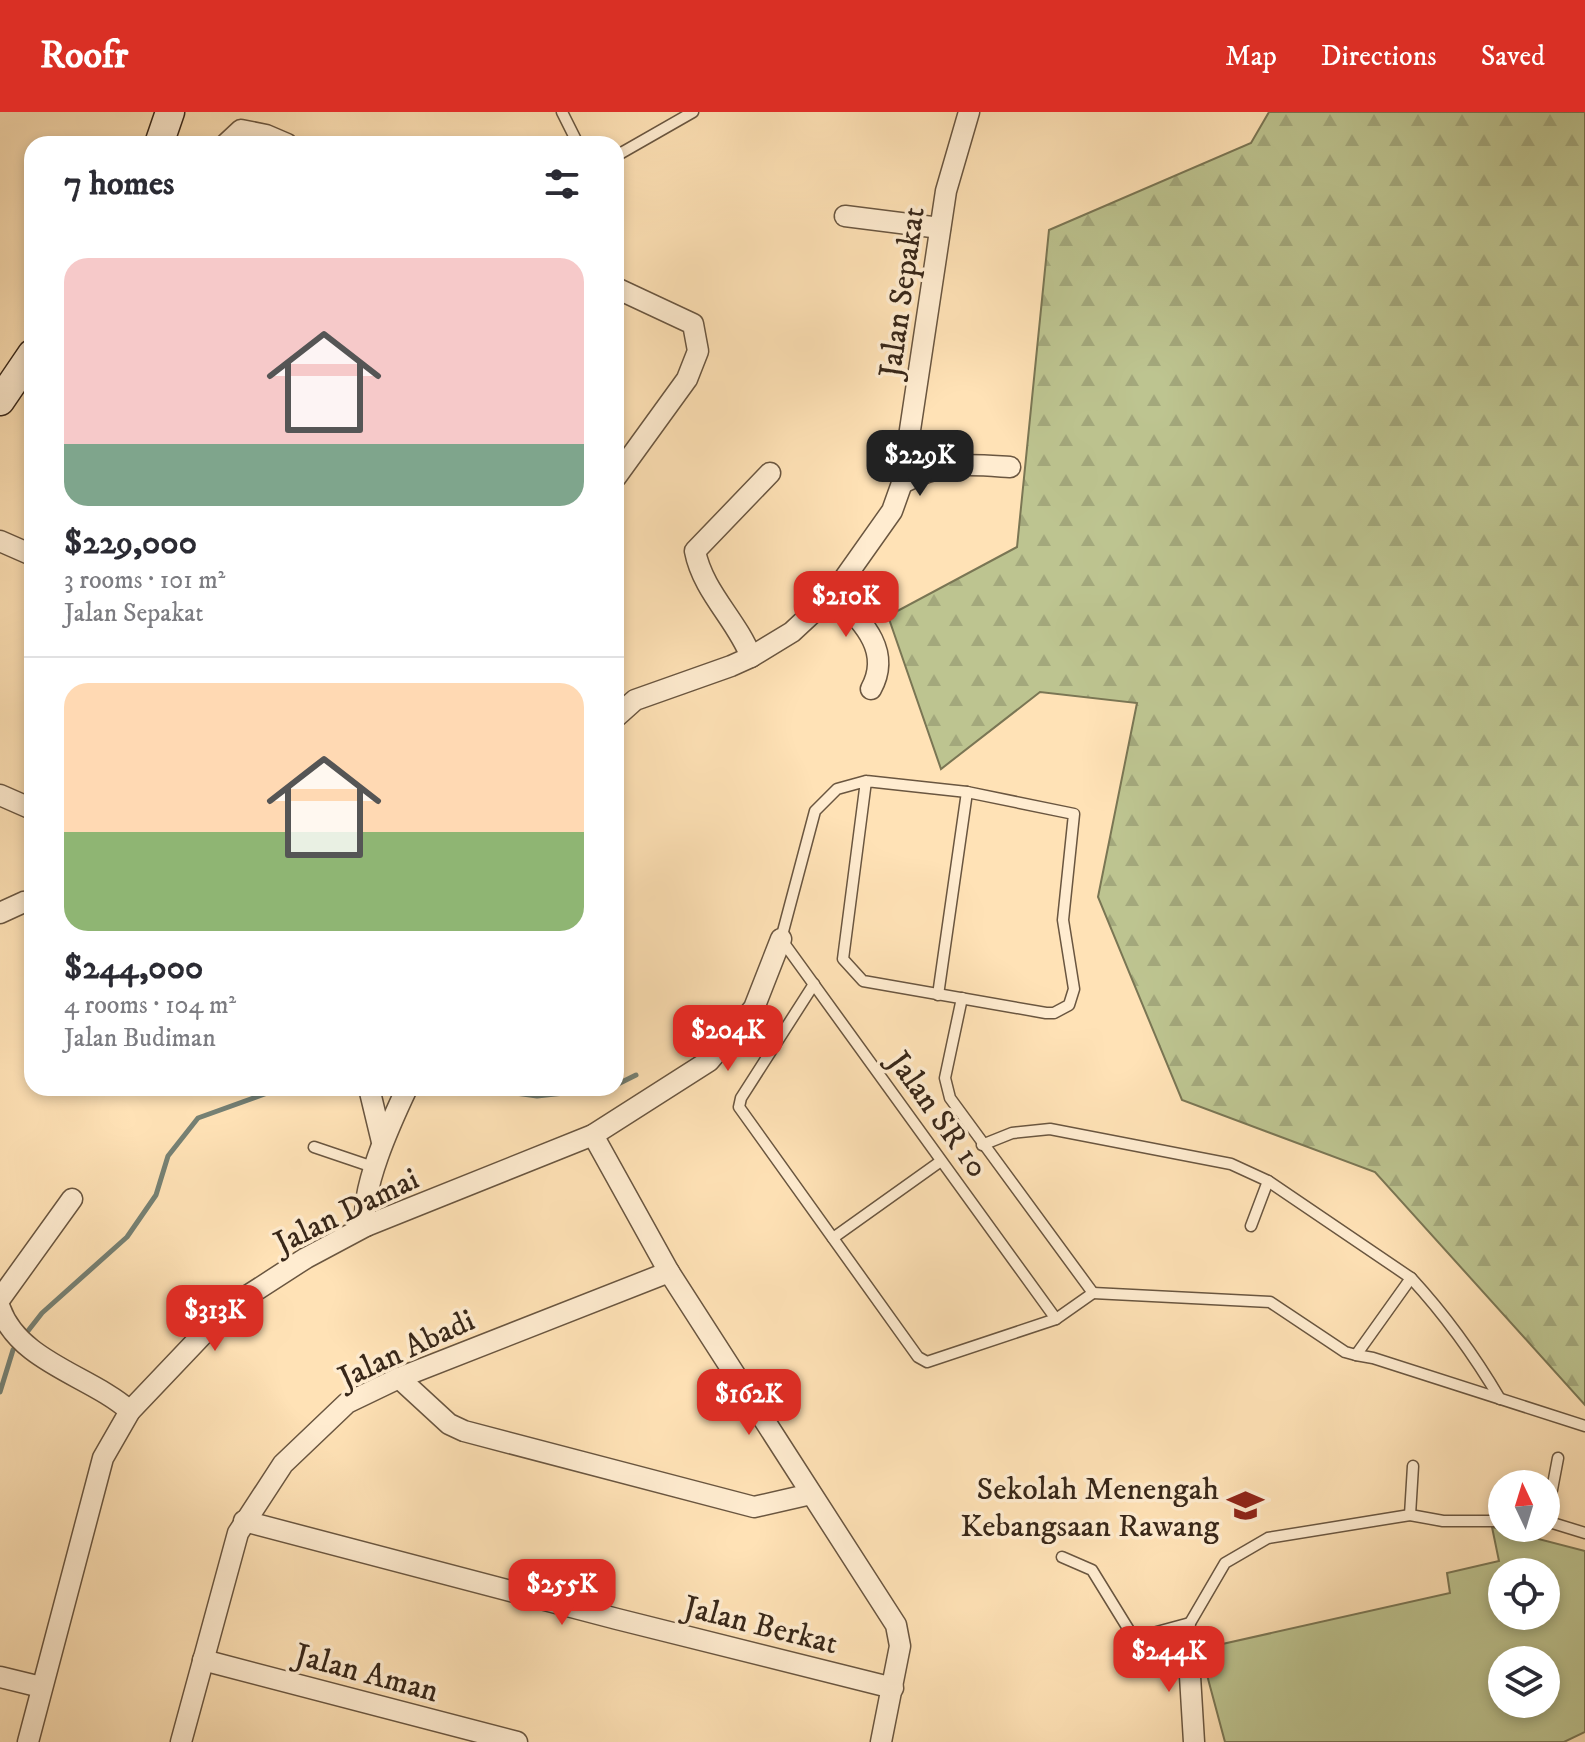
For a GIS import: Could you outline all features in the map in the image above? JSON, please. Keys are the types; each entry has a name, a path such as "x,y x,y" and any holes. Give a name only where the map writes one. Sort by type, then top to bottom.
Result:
{"street":[{"path":"162,136 170,112"},
{"name":"Jalan Sepakat","path":"624,710 635,700 751,657 792,632 834,593 892,511 902,483 946,191 969,112"},
{"path":"235,136 241,130 268,136"},
{"path":"845,216 940,228"},
{"path":"624,292 693,324 698,351 687,379 624,466"},
{"path":"0,401 24,366"},
{"path":"902,483 943,466 1010,467"},
{"path":"751,657 745,641 699,571 695,551 770,473"},
{"path":"0,541 24,552"},
{"path":"834,593 861,621 878,655 879,674 871,689"},
{"path":"0,795 24,806"},
{"path":"0,913 24,902"},
{"name":"Jalan Damai","path":"28,1742 103,1458 130,1411 227,1309 306,1258 366,1226 593,1135 709,1061 754,1008 781,939"},
{"path":"371,1096 382,1142"},
{"path":"366,1226 363,1210 382,1142 403,1096"},
{"path":"593,1135 669,1272 896,1625 900,1646 881,1742"},
{"path":"0,1299 72,1199"},
{"name":"Jalan Abadi","path":"181,1742 238,1533 283,1464 347,1403 399,1378 669,1272"},
{"path":"0,1308 24,1342 130,1411"},
{"path":"399,1378 449,1424 464,1431 754,1507 811,1494"},
{"name":"Jalan Berkat","path":"244,1521 893,1688"},
{"path":"1189,1633 1194,1742"},
{"name":"Jalan Aman","path":"203,1660 517,1742"},
{"path":"0,1677 41,1687"}],"lane":[{"path":"562,112 574,136"},
{"path":"624,151 693,112"},
{"path":"781,939 815,811 837,789 866,781 967,792 1074,814 1063,924 1074,989 1069,1005 1054,1013 863,981 843,959 866,781"},
{"path":"938,995 967,792"},
{"name":"Jalan SR 10","path":"781,939 1056,1319"},
{"path":"814,984 741,1098 739,1107 922,1360 932,1361 1056,1319 1093,1293 1270,1302 1345,1352 1373,1358 1585,1426"},
{"path":"962,998 945,1078 946,1089 982,1145 1093,1293"},
{"path":"982,1145 1012,1133 1050,1129 1231,1164 1268,1181 1411,1278 1471,1350 1500,1399"},
{"path":"314,1147 376,1168"},
{"path":"833,1238 941,1161"},
{"path":"1251,1226 1268,1181"},
{"path":"1356,1355 1411,1278"},
{"path":"1556,1470 1558,1458"},
{"path":"1410,1515 1413,1466"},
{"path":"1062,1557 1092,1570 1132,1635 1189,1633 1225,1563 1268,1538 1410,1515 1443,1521 1488,1521"},
{"path":"1560,1525 1585,1533"}],"green space":[{"path":"1269,112 1585,112 1585,1405 1375,1172 1182,1100 1098,897 1137,703 1040,692 941,769 888,616 1017,547 1049,230 1251,143"},
{"path":"1495,1542 1550,1542 1585,1551 1585,1732 1564,1742 1225,1742 1200,1649 1450,1593 1447,1573 1488,1564 1488,1630 1560,1630 1560,1558 1498,1558"}],"waterway":[{"path":"624,1081 636,1075"},
{"path":"24,1336 42,1313 127,1237 156,1195 168,1156 198,1118 259,1096"},
{"path":"0,1392 18,1343"}],"place":[{"name":"Sekolah Menengah Kebangsaan Rawang","path":"1245,1506"}]}
